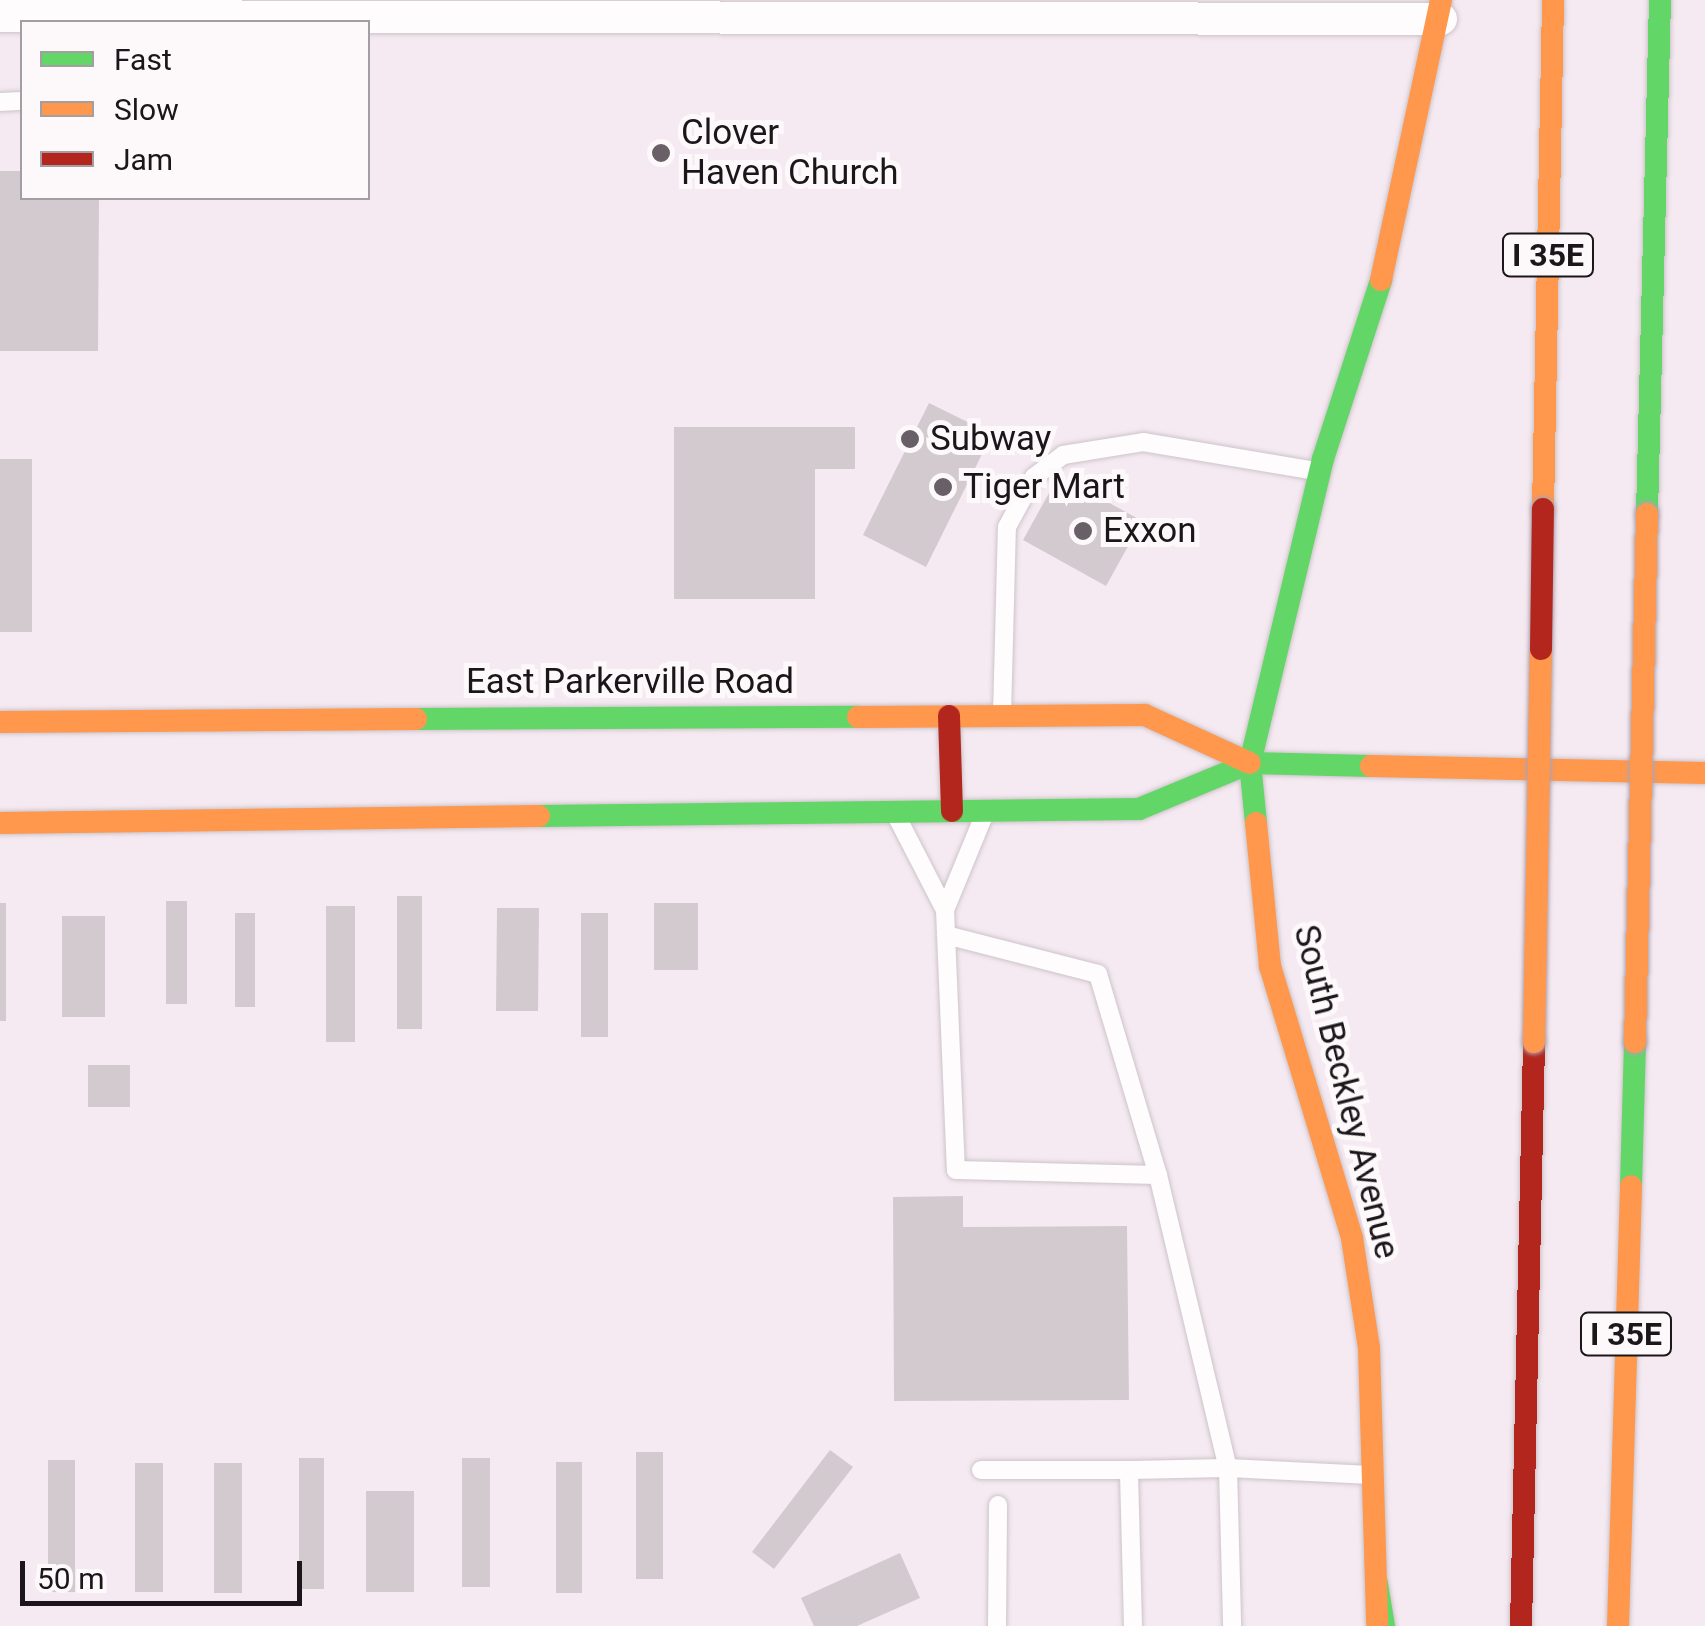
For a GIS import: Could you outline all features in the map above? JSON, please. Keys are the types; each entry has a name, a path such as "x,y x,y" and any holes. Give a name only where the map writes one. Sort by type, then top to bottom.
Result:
{"main road":[{"name":"I 35E","path":"1522,1626 1553,0"},
{"name":"I 35E","path":"1618,1626 1660,0"},
{"name":"South Beckley Avenue","path":"1381,1626 1371,1474 1369,1348 1352,1238 1270,966 1250,763 1320,471 1371,328 1441,10"},
{"name":"East Parkerville Road","path":"0,722 1146,714 1250,763"},
{"path":"949,716 952,811"},
{"name":"East Parkerville Road","path":"0,823 1138,809 1250,763 1705,773"}],"street":[{"path":"0,16 39,19 1441,10"}],"lane":[{"path":"1002,715 1007,527 1034,477 1063,455 1143,442 1320,471"},
{"path":"945,910 986,811"},
{"path":"895,812 945,910 956,1170 1158,1175"},
{"path":"946,935 1098,974 1158,1175 1228,1468 1232,1626"},
{"path":"981,1470 1228,1468 1371,1474"},
{"path":"1128,1470 1133,1626"},
{"path":"998,1505 998,1626"}],"building":[{"path":"0,171 20,171 20,200 99,200 98,351 0,351"},
{"path":"929,403 992,434 926,567 863,535"},
{"path":"674,427 855,427 855,469 815,469 815,599 674,599"},
{"path":"0,459 32,459 32,632 0,632"},
{"name":"Exxon","path":"1059,475 1142,521 1106,586 1023,540"},
{"path":"397,896 422,896 422,1029 397,1029"},
{"path":"166,901 187,901 187,1004 166,1004"},
{"path":"0,903 6,903 6,1021 0,1021"},
{"path":"654,903 698,903 698,970 654,970"},
{"path":"326,906 355,906 355,1042 326,1042"},
{"path":"497,908 539,908 538,1011 496,1011"},
{"path":"235,913 255,913 255,1007 235,1007"},
{"path":"581,913 608,913 608,1037 581,1037"},
{"path":"62,916 105,916 105,1017 62,1017"},
{"path":"88,1065 130,1065 130,1107 88,1107"},
{"path":"963,1196 963,1227 1127,1226 1129,1400 894,1401 893,1197"},
{"path":"830,1450 853,1467 774,1569 752,1552"},
{"path":"636,1452 663,1452 663,1579 636,1579"},
{"path":"299,1458 324,1458 324,1589 299,1589"},
{"path":"462,1458 490,1458 490,1587 462,1587"},
{"path":"48,1460 75,1460 75,1592 48,1592"},
{"path":"556,1462 582,1462 582,1593 556,1593"},
{"path":"135,1463 163,1463 163,1592 135,1592"},
{"path":"214,1463 242,1463 242,1593 214,1593"},
{"path":"366,1491 414,1491 414,1592 366,1592"},
{"path":"900,1553 920,1598 857,1626 814,1626 801,1598"}],"traffic: fast":[{"path":"1647,514 1660,0"},
{"path":"1256,823 1250,763 1323,459 1381,280"},
{"path":"416,719 858,717"},
{"path":"539,816 1139,809 1250,763 1371,766"},
{"path":"1631,1186 1635,1042"},
{"path":"1377,1584 1384,1626"}],"traffic: slow":[{"path":"1381,280 1441,0"},
{"path":"1543,509 1553,0"},
{"path":"1635,1042 1647,514"},
{"path":"1534,1042 1541,649"},
{"path":"858,717 1145,715 1250,763"},
{"path":"0,722 416,719"},
{"path":"1371,766 1705,773"},
{"path":"0,823 539,816"},
{"path":"1256,823 1270,966 1352,1238 1369,1348 1377,1623"},
{"path":"1618,1626 1631,1186"}],"traffic: jam":[{"path":"1541,649 1543,509"},
{"path":"949,716 952,811"},
{"path":"1521,1626 1534,1042"}],"place":[{"name":"Clover Haven Church","path":"661,153"},
{"name":"Subway","path":"910,439"},
{"name":"Tiger Mart","path":"943,487"},
{"name":"Exxon","path":"1083,531"}]}
